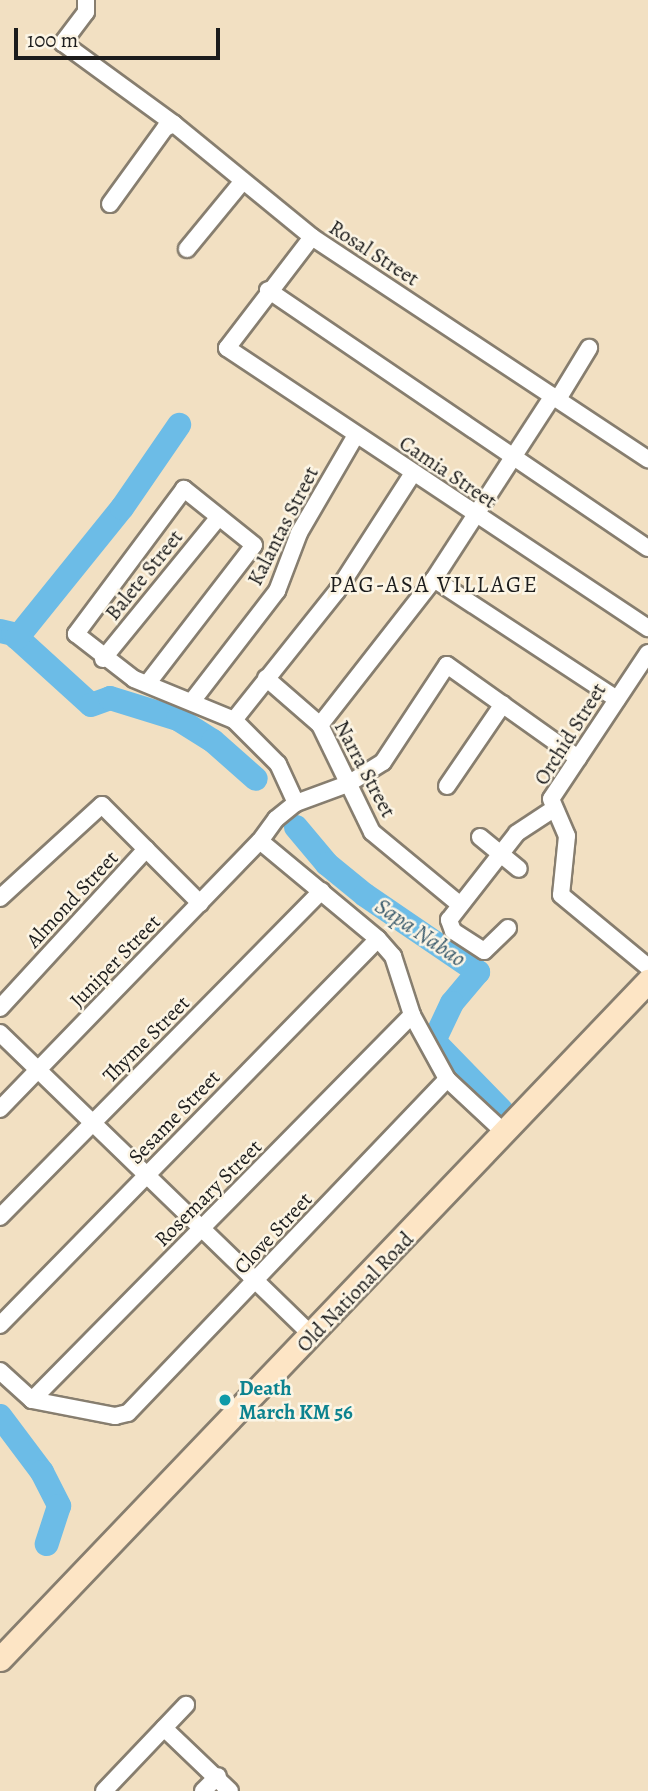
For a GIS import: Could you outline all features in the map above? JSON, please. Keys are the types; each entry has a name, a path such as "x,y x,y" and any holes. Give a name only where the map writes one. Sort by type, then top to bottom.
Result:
{"main road":[{"name":"Old National Road","path":"0,1659 313,1336 648,981"}],"street":[{"name":"Rosal Street","path":"86,0 86,12 64,43 174,124 312,237 648,459"},
{"path":"110,204 165,128 174,124"},
{"path":"187,249 242,182"},
{"path":"312,237 268,290 648,548"},
{"name":"Camia Street","path":"268,290 227,348 648,628"},
{"path":"320,725 434,579 589,348"},
{"name":"Kalantas Street","path":"193,700 277,591 299,533 356,435"},
{"path":"234,720 337,592 413,473"},
{"path":"146,684 254,545 184,489 76,634 103,659 146,684 193,700 234,720 278,764 296,803 348,784 383,762 447,665 578,758"},
{"name":"Balete Street","path":"103,659 219,517"},
{"path":"434,579 617,699"},
{"name":"Orchid Street","path":"646,662 617,699 551,799 552,810 567,836 561,895 648,967"},
{"name":"Narra Street","path":"266,678 320,725 372,832 459,904"},
{"path":"447,786 503,704"},
{"name":"Juniper Street","path":"0,1110 260,841 276,819 296,803"},
{"path":"0,898 102,805 200,904"},
{"path":"508,928 484,951 450,927 459,904 517,833 552,810"},
{"path":"480,836 519,869"},
{"path":"260,841 378,939 393,956 412,1014 447,1079 506,1134"},
{"name":"Almond Street","path":"0,1008 146,849"},
{"name":"Thyme Street","path":"0,1217 321,891"},
{"name":"Sesame Street","path":"0,1325 378,939"},
{"name":"Rosemary Street","path":"32,1400 412,1014"},
{"path":"0,1033 258,1279 313,1336"},
{"name":"Clove Street","path":"32,1400 115,1416 128,1413 447,1079"},
{"path":"0,1371 32,1400"},
{"path":"104,1791 186,1705"},
{"path":"164,1728 218,1776 230,1791"},
{"path":"203,1791 218,1776"}],"waterway":[{"path":"17,638 122,508 179,425"},
{"path":"0,631 13,634 91,705 110,698 178,719 213,741 256,779"},
{"name":"Sapa Nabao","path":"296,827 327,864 365,895 478,972 452,1003 434,1041 501,1110"},
{"path":"0,1416 42,1472 59,1506 47,1544"}],"place":[{"name":"Death March KM 56","path":"225,1400"}],"district":[{"name":"PAG-ASA VILLAGE","path":"434,585"}]}
